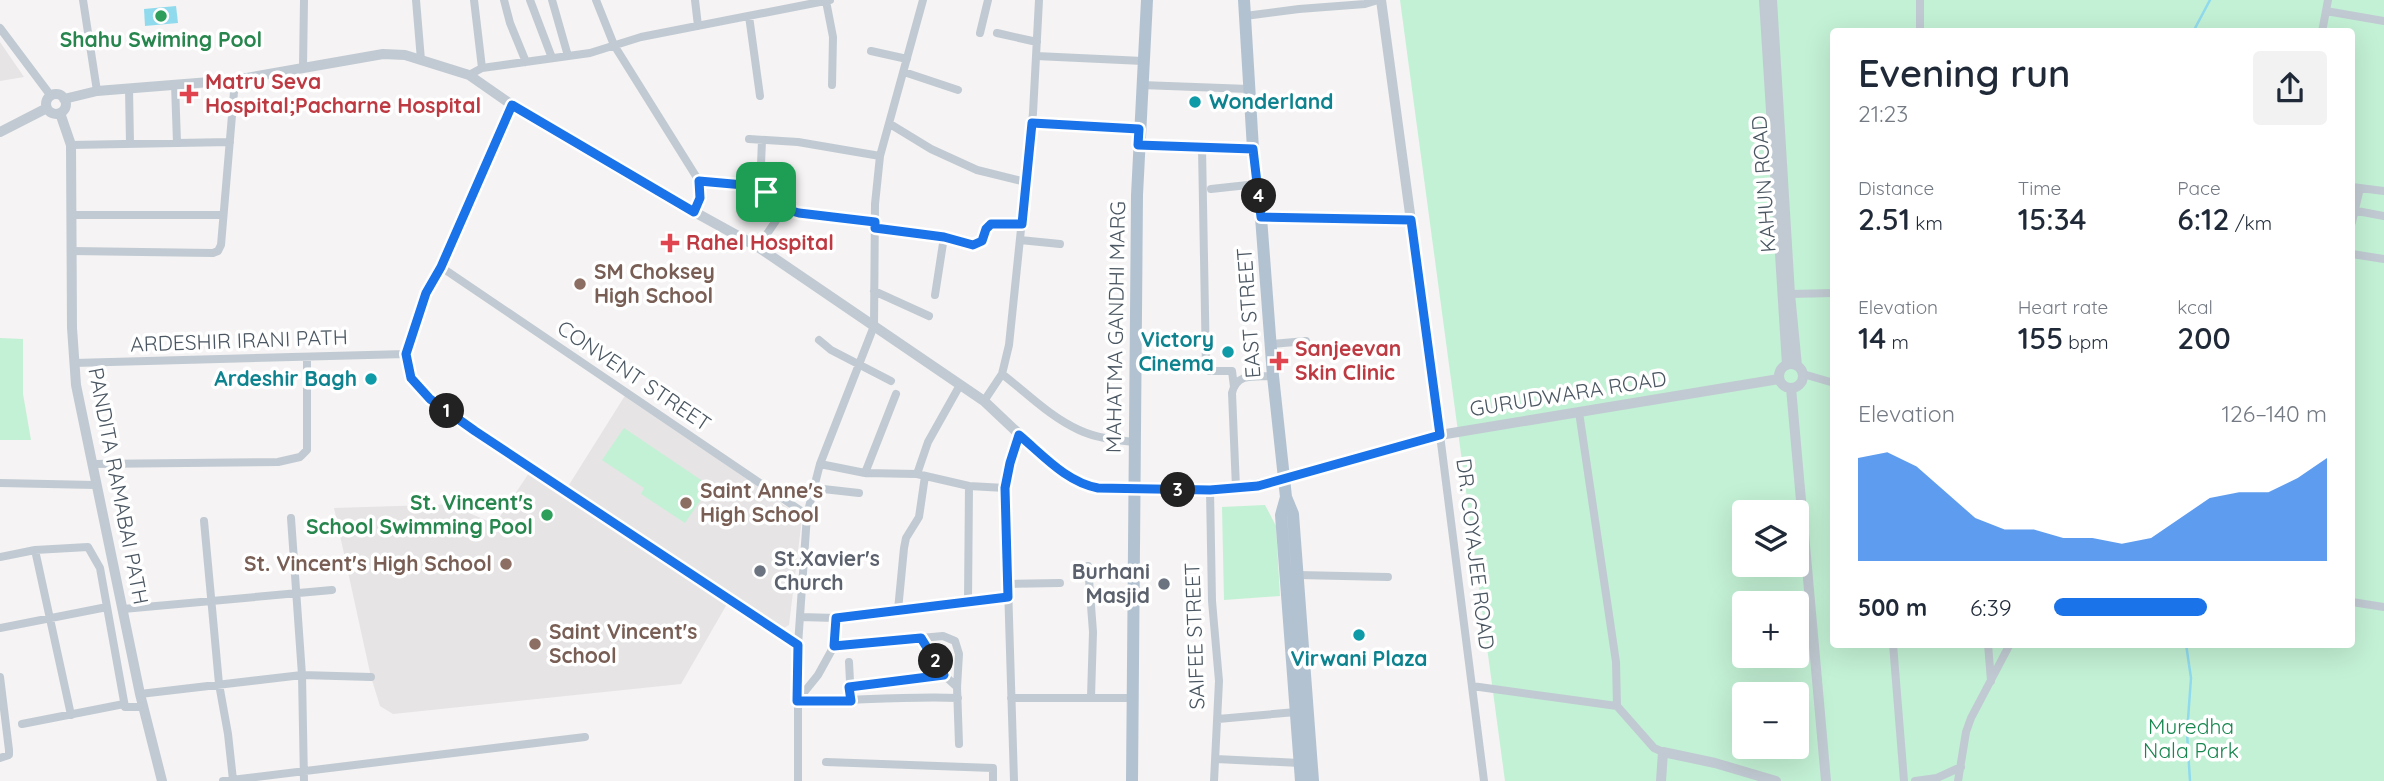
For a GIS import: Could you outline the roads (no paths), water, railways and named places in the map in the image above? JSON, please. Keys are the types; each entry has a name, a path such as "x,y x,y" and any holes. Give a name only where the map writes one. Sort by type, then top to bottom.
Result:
{"main road":[{"name":"MAHATMA GANDHI MARG","path":"1132,781 1138,145 1147,0"},
{"name":"EAST STREET","path":"1244,0 1253,149 1273,376 1286,497 1293,514 1313,781"},
{"path":"1133,489 1210,490 1258,486 1284,479"},
{"name":"EAST STREET","path":"1286,497 1281,515 1301,781"}],"street":[{"path":"83,0 97,91"},
{"path":"303,67 304,0"},
{"path":"416,0 421,60"},
{"path":"474,0 482,68"},
{"path":"504,0 509,23 526,62"},
{"path":"530,0 552,58"},
{"path":"552,0 569,56"},
{"path":"596,0 614,45 699,181 700,198 694,212"},
{"path":"695,0 698,26"},
{"path":"468,75 482,68 590,53 698,26 828,0 833,37 832,85"},
{"path":"798,781 798,645 807,515 820,464 874,326 875,225 880,156 923,0"},
{"path":"980,33 988,0"},
{"path":"984,401 1002,374 1009,345 1032,123 1039,0"},
{"path":"1245,16 1365,4 1380,0"},
{"name":"DR. COYAJEE ROAD","path":"1380,0 1484,781"},
{"name":"KAHUN ROAD","path":"1764,0 1796,369"},
{"name":"KAHUN ROAD","path":"1772,0 1796,369"},
{"path":"1920,0 1920,28"},
{"path":"2323,28 2328,0"},
{"path":"2326,11 2384,21"},
{"path":"749,16 760,96"},
{"path":"0,28 51,96"},
{"path":"997,33 1037,42"},
{"path":"872,51 907,59"},
{"path":"64,99 65,107 60,113 51,113 47,108 47,100 57,95 64,99 97,91 235,80 383,54 405,55 468,75 512,105 758,247 984,401 1019,435 1071,478 1098,488 1133,489"},
{"path":"1036,56 1143,61"},
{"path":"904,72 957,90"},
{"path":"72,251 218,251 221,245 235,80"},
{"path":"175,84 177,143"},
{"path":"1141,85 1249,89"},
{"path":"129,88 130,144"},
{"path":"512,105 441,267 426,293 406,354 411,378 430,399 798,645"},
{"path":"0,132 47,108"},
{"name":"PANDITA RAMABAI PATH","path":"60,113 71,145 74,363 80,415 140,694 162,781"},
{"path":"1032,123 1139,129"},
{"path":"890,124 931,149 977,170 1026,182"},
{"path":"749,139 810,144 880,156"},
{"path":"760,189 762,140"},
{"path":"71,145 230,142"},
{"path":"1138,145 1253,149"},
{"path":"1202,148 1206,368 1209,371 1232,371 1236,488"},
{"path":"699,181 755,186 785,209 799,213 944,237 973,245 979,244 991,224 1022,224"},
{"path":"1211,189 1257,184"},
{"path":"2356,188 2384,191"},
{"path":"758,247 785,209"},
{"path":"2355,210 2384,216"},
{"path":"71,215 222,215"},
{"path":"1261,217 1411,220"},
{"path":"935,295 944,237"},
{"path":"1020,240 1060,244"},
{"path":"2355,254 2384,259"},
{"name":"CONVENT STREET","path":"441,267 807,515"},
{"path":"874,291 929,316"},
{"path":"1790,294 1830,293"},
{"path":"819,340 831,350 891,381"},
{"path":"1272,344 1306,341"},
{"name":"ARDESHIR IRANI PATH","path":"74,363 406,354"},
{"path":"92,464 289,460 300,457 307,450 307,357"},
{"path":"1796,369 1800,384 1791,388 1782,385 1780,372 1796,369 1830,382"},
{"path":"1002,374 1050,413 1079,430 1105,439 1134,442"},
{"path":"1234,387 1242,378 1273,376"},
{"name":"GURUDWARA ROAD","path":"1284,479 1440,435 1779,379"},
{"path":"898,610 904,548 906,538 919,516 921,475 928,442 960,384"},
{"path":"1791,388 1826,781"},
{"path":"865,473 896,394"},
{"path":"1579,412 1616,662 1618,706 1654,748 1776,781"},
{"path":"1014,781 1005,488 1019,435"},
{"path":"820,464 865,473 921,475 970,486 1005,488"},
{"path":"0,483 95,485"},
{"path":"968,601 970,486"},
{"path":"814,488 859,493"},
{"name":"SAIFEE STREET","path":"1210,490 1212,601 1219,681 1214,781"},
{"path":"291,518 302,675 304,776"},
{"path":"204,521 209,601 233,780"},
{"path":"0,557 35,550 88,547 100,568 125,707 143,707"},
{"path":"35,550 71,715"},
{"path":"1088,566 1093,632 1091,697"},
{"path":"1298,575 1388,577"},
{"path":"1008,584 1060,583"},
{"path":"123,609 332,590"},
{"path":"800,617 836,618 1008,597"},
{"path":"2355,602 2384,607"},
{"path":"0,628 107,607"},
{"path":"797,701 818,675 834,646 836,618"},
{"path":"834,646 943,636 955,641 959,654 957,698 960,744"},
{"path":"921,638 944,675 957,687"},
{"path":"1893,648 1904,781"},
{"path":"1988,648 1991,681"},
{"path":"1958,781 1971,718 2008,648"},
{"path":"849,662 851,701"},
{"path":"140,694 302,675 371,677"},
{"path":"849,687 944,675"},
{"path":"0,677 9,755 0,758"},
{"path":"1472,686 1618,706"},
{"path":"797,701 851,701 915,696 957,698"},
{"path":"1011,698 1132,698"},
{"path":"22,724 124,704"},
{"path":"1218,719 1296,712"},
{"path":"223,781 304,776 585,737"},
{"path":"1661,781 1663,752"},
{"path":"1216,760 1300,763"},
{"path":"827,762 993,768 993,781"},
{"path":"1915,781 1941,779 1961,767"}],"water":[{"name":"Shahu Swiming Pool","path":"176,6 178,23 145,26 144,9"}],"waterway":[{"path":"2195,28 2210,0"},
{"path":"2187,648 2191,678 2187,733 2190,781"}],"place":[{"name":"Shahu Swiming Pool","path":"161,16"},
{"name":"Matru Seva Hospital;Pacharne Hospital","path":"189,94"},
{"name":"Wonderland","path":"1195,102"},
{"name":"Rahel Hospital","path":"670,243"},
{"name":"SM Choksey High School","path":"580,284"},
{"name":"Victory Cinema","path":"1228,352"},
{"name":"Sanjeevan Skin Clinic","path":"1279,361"},
{"name":"Ardeshir Bagh","path":"371,379"},
{"name":"Saint Anne's High School","path":"686,503"},
{"name":"St. Vincent's School Swimming Pool","path":"547,515"},
{"name":"St. Vincent's High School","path":"506,564"},
{"name":"St.Xavier's Church","path":"760,571"},
{"name":"Burhani Masjid","path":"1164,584"},
{"name":"Virwani Plaza","path":"1359,635"},
{"name":"Saint Vincent's School","path":"535,644"}],"park label":[{"name":"Muredha Nala Park","path":"2191,739"}]}
